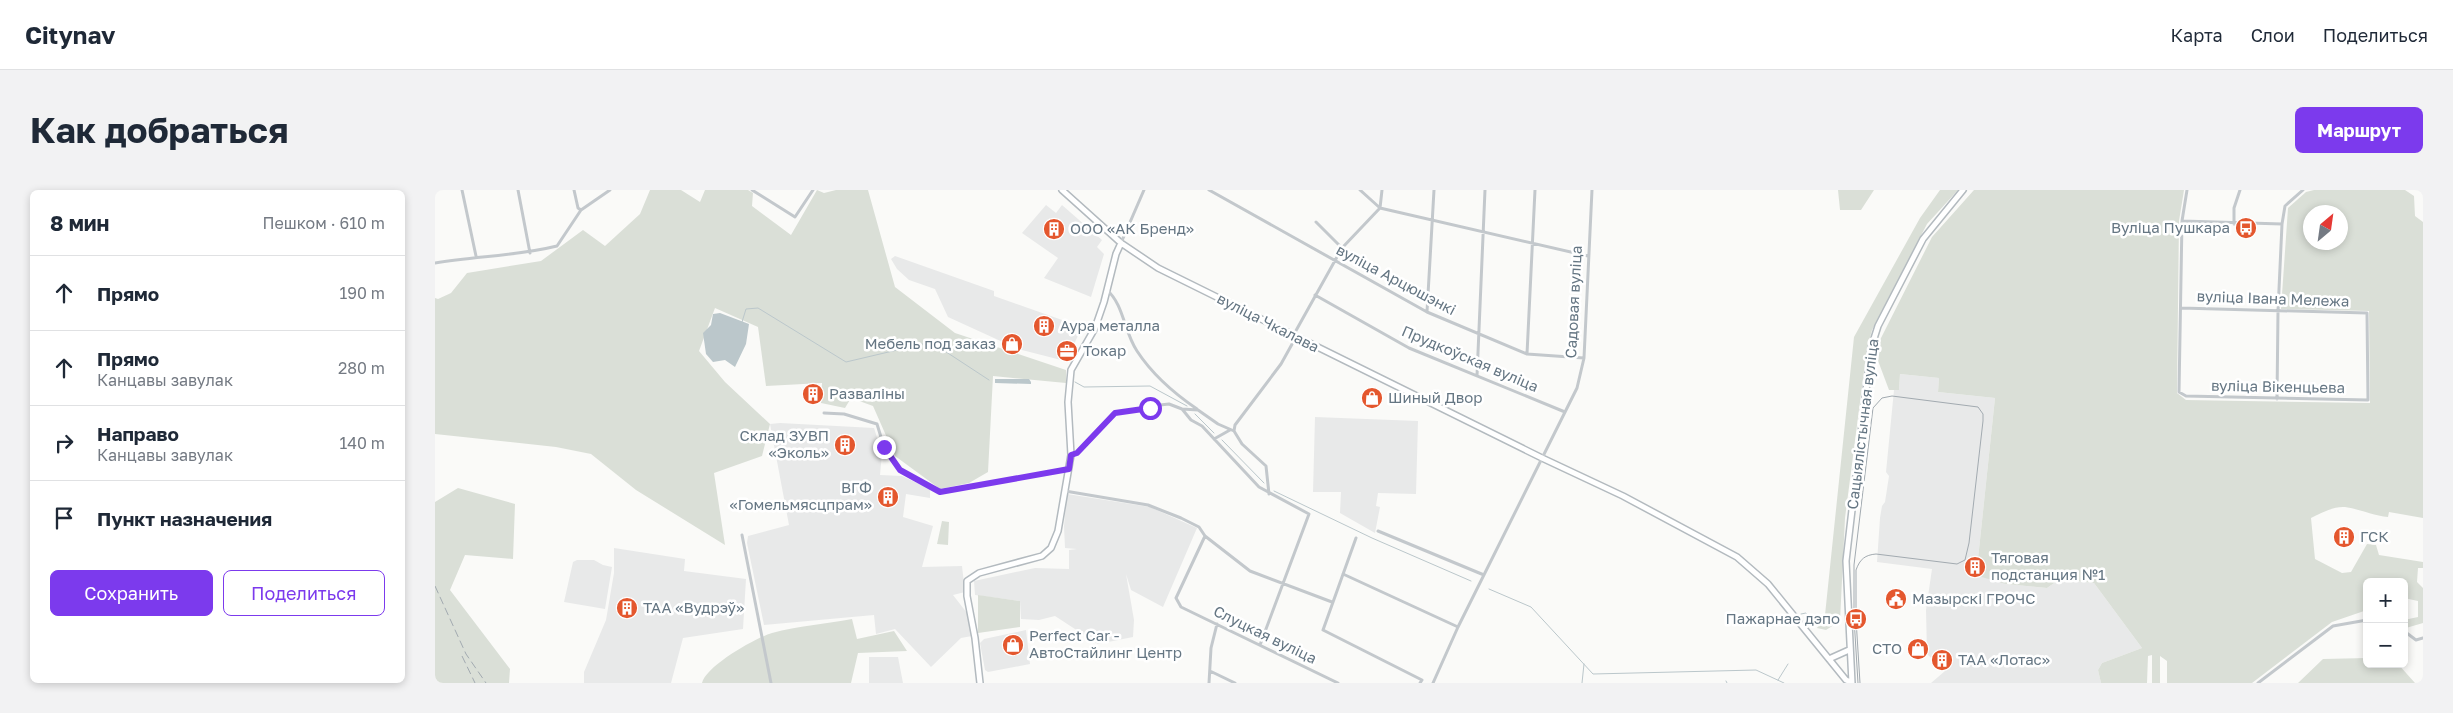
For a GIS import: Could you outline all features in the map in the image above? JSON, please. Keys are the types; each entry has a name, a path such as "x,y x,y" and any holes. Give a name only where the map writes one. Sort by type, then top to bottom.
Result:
{"main road":[{"name":"вуліца Чкалава","path":"1062,190 1121,243 1158,268 1542,458 1623,496 1737,557 1768,584 1846,680 1851,682"},
{"name":"Сацыялістычная вуліца","path":"1851,682 1846,561 1872,342 1878,326 1926,234 1963,190"},
{"path":"980,683 975,638 967,596 967,580 979,573 1041,556 1051,548 1058,531 1071,455 1069,387 1071,370 1095,328 1116,254 1121,243"},
{"path":"1829,659 1849,650"}],"street":[{"path":"462,190 475,256"},
{"path":"518,190 530,253"},
{"path":"574,190 578,208 581,210"},
{"path":"435,263 475,256 530,253 557,246 581,210 610,190"},
{"path":"753,190 795,217 813,190"},
{"path":"1121,243 1144,190"},
{"name":"вуліца Арцюшэнкі","path":"1209,190 1427,312 1527,354 1584,358"},
{"path":"1360,190 1379,208 1482,230 1588,256"},
{"path":"1214,439 1232,430 1281,364 1315,295 1342,248 1379,208 1380,190"},
{"path":"1427,312 1434,190"},
{"path":"1477,376 1485,190"},
{"path":"1527,354 1535,190"},
{"name":"Садовая вуліца","path":"1433,683 1458,627 1577,388 1584,358 1592,190"},
{"path":"2181,308 2182,222 2187,190"},
{"path":"2234,224 2234,208 2240,190"},
{"path":"2277,399 2278,311 2282,224 2285,206 2303,190"},
{"path":"1316,222 1342,248"},
{"path":"2182,222 2282,224"},
{"path":"1107,289 1116,297 1136,350 1152,370 1182,399 1232,430 1241,444 1265,466 1269,494"},
{"name":"Прудкоўская вуліца","path":"1315,295 1409,348 1565,412"},
{"name":"вуліца Івана Мележа","path":"2181,308 2367,313 2368,400"},
{"name":"вуліца Вікенцьева","path":"2181,308 2179,392 2186,396 2368,400"},
{"path":"1071,455 1077,453 1115,413 1169,404 1181,409 1198,410"},
{"path":"1181,409 1214,439 1259,487 1309,514 1261,643"},
{"path":"824,413 844,414 877,424 884,447 900,470 940,492 1069,469"},
{"path":"1065,491 1148,505 1199,527 1205,536 1250,571 1332,602"},
{"path":"1378,531 1484,575"},
{"path":"743,535 771,683"},
{"name":"Слуцкая вуліца","path":"1205,536 1176,598 1181,607 1261,643 1338,683"},
{"path":"1356,538 1323,630 1421,682"},
{"path":"1343,574 1458,627"},
{"path":"2258,683 2333,626 2363,621"},
{"path":"1209,683 1211,648 1217,624"},
{"path":"2408,634 2416,640 2423,638"},
{"path":"1210,671 1235,683"}],"shaded area":[{"path":"650,190 681,190 700,202 705,190 748,190 753,193 752,206 791,235 817,190 824,193 836,190 868,190 895,287 955,333 1066,370 1066,383 993,376 988,472 969,483 940,489 895,456 873,406 851,398 845,408 821,403 822,383 766,386 758,327 715,308 699,351 725,382 770,424 762,456 714,473 725,545 636,490 591,454 556,447 435,434 435,298 438,299 451,293 467,273 541,261 583,230 605,246 640,214"},
{"path":"1838,190 1874,190 1861,210 1840,210"},
{"path":"1940,190 1958,190 1927,224 1872,330 1867,348 1845,518 1840,621 1826,630 1817,628 1825,615 1854,337 1920,218"},
{"path":"1974,190 2184,190 2179,221 2177,393 2186,400 2370,403 2369,311 2281,309 2288,208 2306,192 2314,190 2405,190 2414,196 2415,216 2423,222 2423,518 2389,512 2388,517 2341,507 2328,510 2311,518 2315,559 2342,573 2351,572 2367,544 2376,545 2379,555 2423,562 2423,568 2418,568 2417,582 2423,588 2423,623 2408,627 2408,619 2418,617 2418,601 2408,599 2408,578 2363,578 2363,611 2332,622 2252,683 2167,683 2167,661 2160,656 2160,683 2152,683 2152,655 2148,656 2147,683 2101,683 2098,670 2102,663 2142,648 2094,583 2060,579 2047,588 2006,584 1978,576 1980,560 1978,559 1995,398 1938,392 1939,378 1900,374 1899,390 1889,390 1877,358 1880,340 1932,237"},
{"path":"1046,205 1056,213 1062,205 1102,240 1097,247 1104,254 1091,297 1044,278 1058,258 1022,233"},
{"path":"895,256 994,291 994,296 1082,327 1069,355 1065,361 1018,349 948,317 935,289 909,280 897,269 891,259"},
{"path":"720,313 749,324 746,344 735,367 725,360 713,362 706,354 703,333 711,325 713,314"},
{"path":"1900,374 1939,378 1938,392 1995,398 1978,559 2006,584 2047,588 2060,579 2094,583 2142,648 2102,663 2098,670 2101,683 1931,683 1945,671 1927,654 1926,610 1932,569 1877,562 1880,518 1882,506 1885,502 1889,476 1886,472 1894,390 1899,390"},
{"path":"995,379 1029,379 1031,384 995,383"},
{"path":"1315,417 1418,421 1416,494 1378,493 1376,506 1380,507 1375,533 1340,513 1341,492 1313,492"},
{"path":"770,424 874,428 882,453 880,475 902,476 930,489 930,498 906,494 903,517 933,526 922,567 962,566 965,592 953,595 967,613 972,636 961,638 931,667 895,629 876,634 874,615 764,625 747,543 748,536 789,525"},
{"path":"458,488 515,504 513,559 465,555 450,590 510,669 509,683 435,683 435,502"},
{"path":"1067,494 1150,507 1197,528 1163,607 1131,590 1126,574 1134,620 1133,637 1098,644 1055,616 1039,620 1021,619 1020,601 975,595 974,581 1035,568 1069,569 1069,550 1077,549 1065,548 1064,526"},
{"path":"942,521 949,522 948,545 937,544"},
{"name":"ТАА «Вудрэў»","path":"614,548 685,559 684,571 746,579 743,629 683,638 671,683 584,683 584,672 606,620 614,573"},
{"path":"577,560 594,560 612,567 605,609 564,602 573,562"},
{"path":"978,595 1020,601 1020,627 978,633"},
{"path":"852,619 857,639 894,631 907,651 858,653 851,683 702,683 705,676 721,661 764,636 792,629"},
{"path":"1026,630 1030,664 988,672 985,670 980,643 984,639"},
{"path":"869,657 898,657 903,683 869,683"},
{"path":"2363,658 2363,668 2402,668 2415,683 2298,683 2323,659"}],"waterway":[{"path":"742,322 746,309 758,308 846,362 931,342 989,380"},
{"path":"1075,382 1084,387 1150,386 1187,406"},
{"path":"1195,414 1214,433"},
{"path":"1222,440 1264,483"},
{"path":"1274,491 1372,538 1471,581"},
{"path":"1489,589 1531,607 1593,674 1756,670 1784,683"},
{"path":"1801,614 1806,613 1808,616"},
{"path":"1582,683 1584,664"},
{"path":"1778,680 1788,664"}],"tram line":[{"path":"1858,683 1854,618 1854,565 1873,408 1882,398 1892,396 1978,407 1983,414 1983,421 1969,543 1965,560 1957,564 1876,554 1869,555 1861,560 1856,570 1856,619 1860,683"}],"railway":[{"path":"435,586 466,654 486,683"},
{"path":"462,656 475,683"}],"place":[{"name":"Вуліца Пушкара","path":"2246,228"},
{"name":"ООО «АК Бренд»","path":"1054,229"},
{"name":"Аура металла","path":"1044,326"},
{"name":"Мебель под заказ","path":"1012,344"},
{"name":"Токар","path":"1067,351"},
{"name":"Разваліны","path":"813,394"},
{"name":"Шиный Двор","path":"1372,398"},
{"name":"Склад ЗУВП «Эколь»","path":"845,445"},
{"name":"ВГФ «Гомельмясцпрам»","path":"888,497"},
{"name":"ГСК","path":"2344,537"},
{"name":"Тяговая подстанция №1","path":"1975,567"},
{"name":"Мазырскі ГРОЧС","path":"1896,599"},
{"name":"ТАА «Вудрэў»","path":"627,608"},
{"name":"Пажарнае дэпо","path":"1856,619"},
{"name":"Perfect Car - АвтоСтайлинг Центр","path":"1013,645"},
{"name":"СТО","path":"1918,649"},
{"name":"ТАА «Лотас»","path":"1942,660"}],"route":[{"path":"884,447 900,470 940,492 983,486 1069,469 1071,455 1077,453 1115,413 1150,408"}]}
